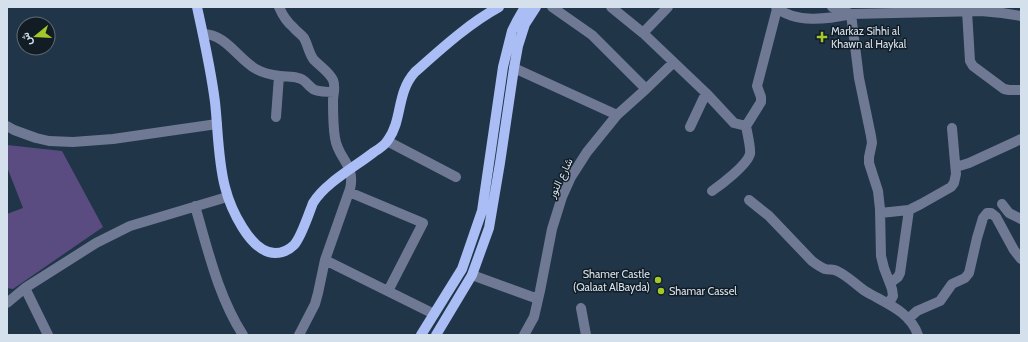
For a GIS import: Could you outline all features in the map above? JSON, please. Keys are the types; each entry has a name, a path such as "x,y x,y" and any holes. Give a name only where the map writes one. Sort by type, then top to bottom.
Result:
{"main road":[{"path":"197,7 214,102 222,175 227,197 242,227 251,239 258,246 272,253 284,252 295,244 316,197 387,141 394,128 403,91 415,72 480,18 499,7"},
{"path":"436,335 472,276 488,228 500,163 518,46 525,24 536,7"},
{"path":"422,335 462,269 482,211 503,67 512,31 523,8"}],"street":[{"path":"279,7 290,24 304,39 312,58 332,78 334,82 334,132 336,144 350,170 351,175 349,192 325,260 318,293 301,334"},
{"path":"552,7 592,35 646,89"},
{"path":"611,7 643,33 734,123 746,126"},
{"path":"643,33 668,7"},
{"path":"832,7 851,14"},
{"path":"712,191 732,176 748,158 750,152 746,126 761,102 761,97 757,86 776,8 792,16 817,19 835,18 851,14 944,9 1002,13 1021,16"},
{"path":"967,11 970,61 973,66 1004,89 1021,90"},
{"path":"851,14 859,78 872,143 869,157 878,191 881,256 893,296 890,304"},
{"path":"203,34 217,37 229,46 243,60 259,71 279,76 299,78 304,80 314,90 334,92"},
{"name":"شارع النور","path":"524,335 534,317 552,229 562,197 571,178 587,152 617,115 673,63"},
{"path":"514,68 617,115"},
{"path":"276,117 279,76"},
{"path":"690,127 706,94"},
{"path":"7,126 36,138 55,142 73,142 113,139 217,124"},
{"path":"880,213 909,210 928,201 951,187 954,182 956,167 952,128"},
{"path":"956,167 969,163 1021,139"},
{"path":"387,141 456,177"},
{"path":"349,192 423,224 388,291"},
{"path":"7,303 25,288 96,243 130,226 227,197"},
{"path":"749,200 769,216 816,265 838,271 866,291 890,304 908,318 915,327 918,335"},
{"path":"1002,204 1009,213 1021,219"},
{"path":"195,206 222,295 243,335"},
{"path":"890,283 898,277 900,273 909,210"},
{"path":"908,318 917,311 940,301 952,284 965,278 969,273 977,238 983,218 987,213 991,213 996,217 1017,247 1021,259"},
{"path":"325,260 434,314"},
{"path":"472,276 538,299"},
{"path":"25,288 48,335"},
{"path":"581,308 586,335"}],"shaded area":[{"path":"7,145 62,151 103,227 13,289 7,288 7,214 23,208 7,167"}],"place":[{"name":"Markaz Sihhi al Khawn al Haykal","path":"822,37"},
{"name":"Shamer Castle (Qalaat AlBayda)","path":"658,280"},
{"name":"Shamar Cassel","path":"661,291"}]}
